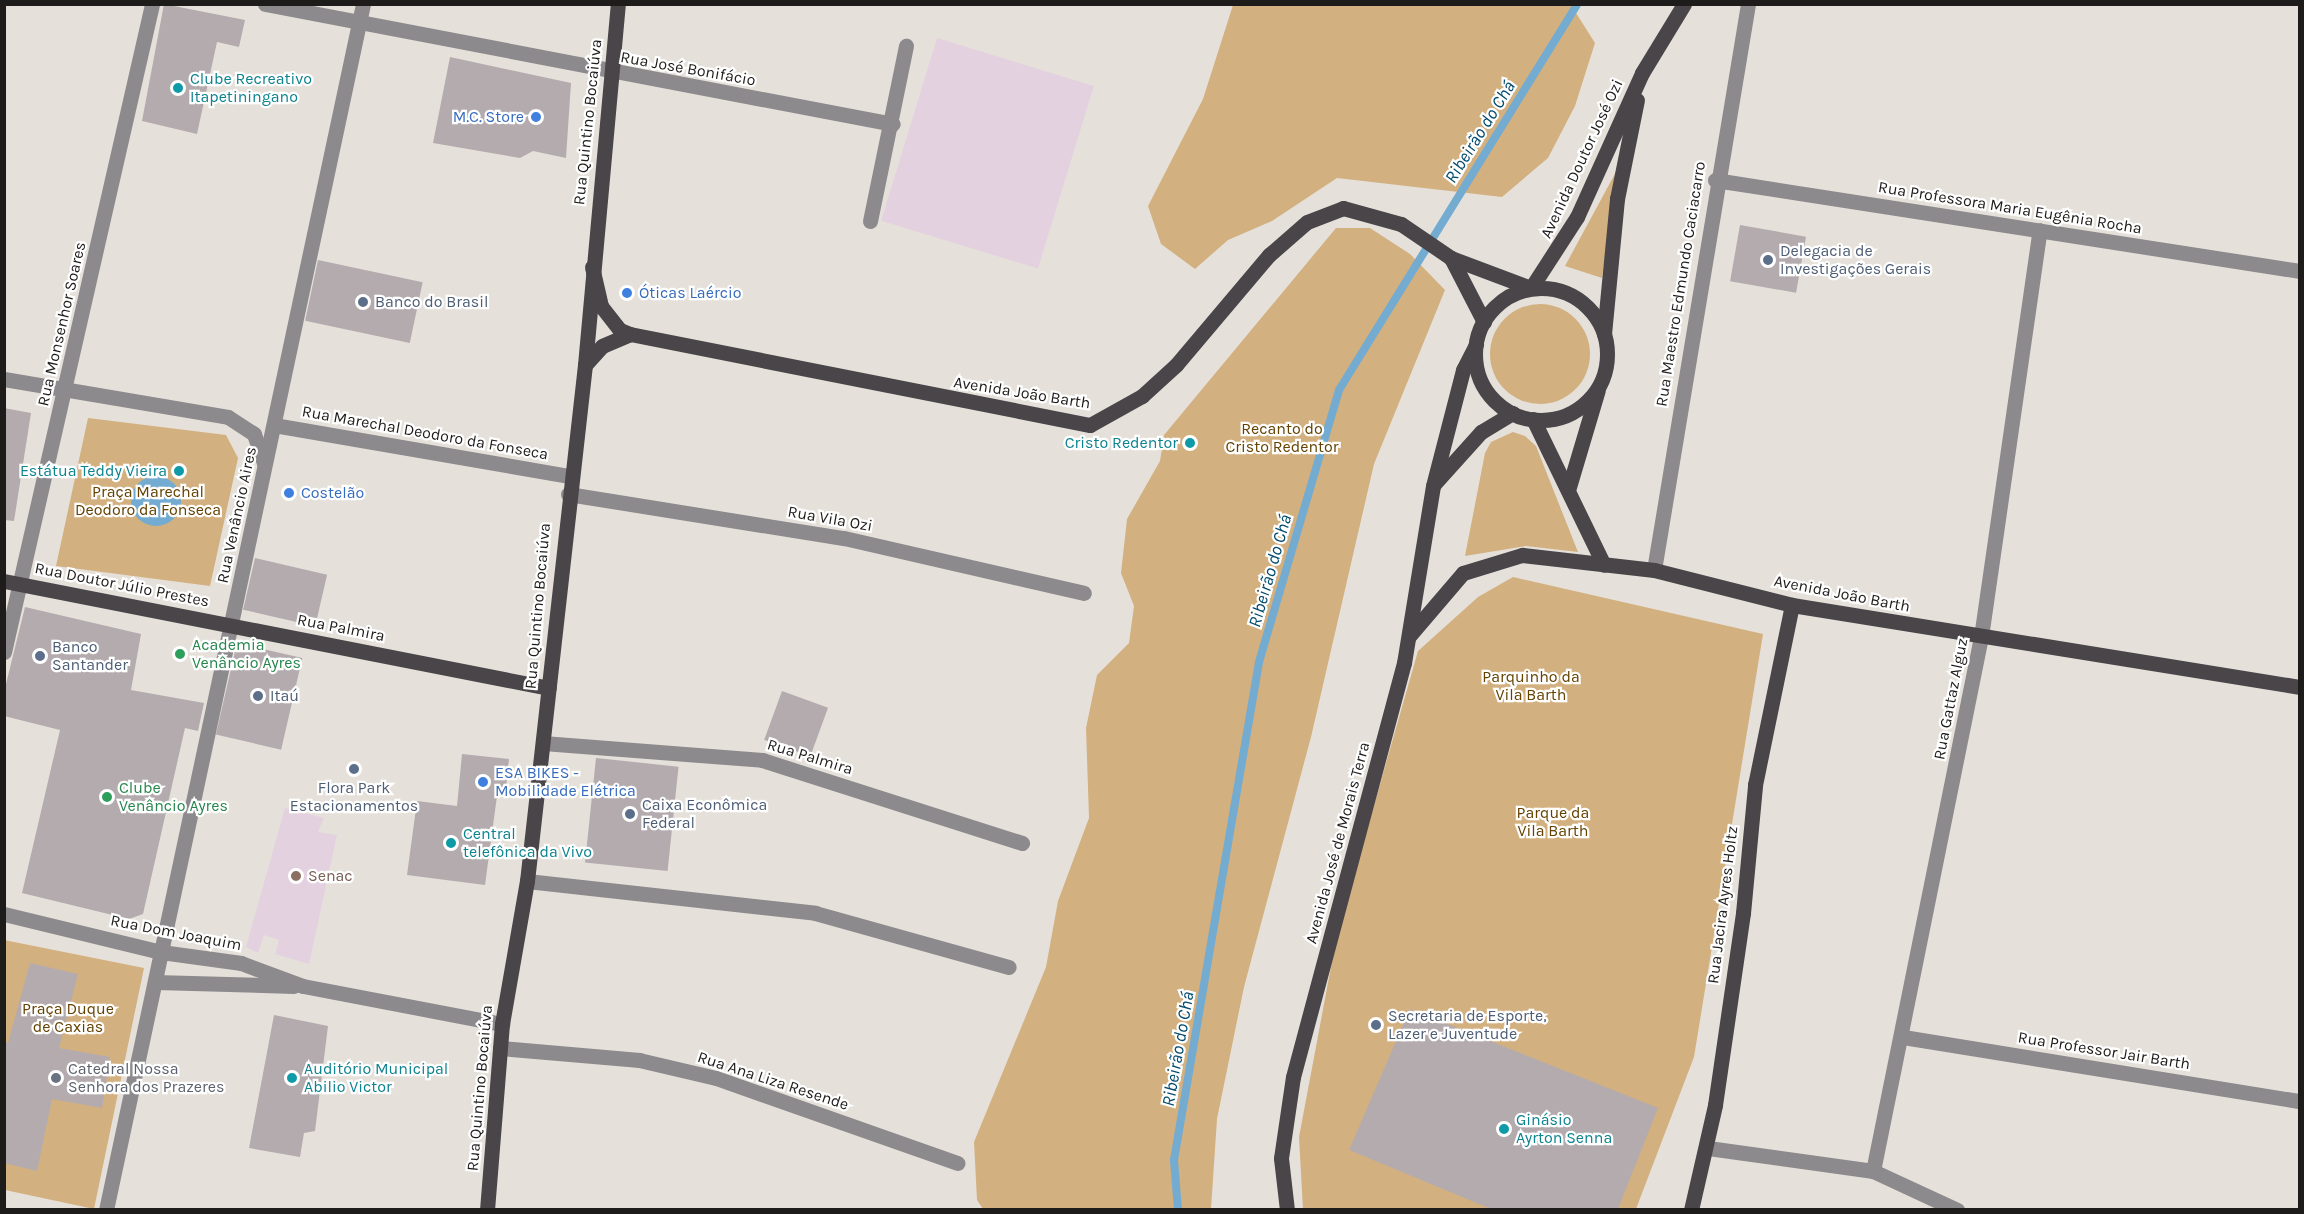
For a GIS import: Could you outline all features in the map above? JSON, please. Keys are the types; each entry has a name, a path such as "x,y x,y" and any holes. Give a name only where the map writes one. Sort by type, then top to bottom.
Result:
{"main road":[{"name":"Rua Quintino Bocaiúva","path":"487,1209 502,1024 527,881 570,476 585,365 592,267 618,4"},
{"name":"Avenida Doutor José Ozi","path":"1531,288 1577,217 1642,73 1684,4"},
{"name":"Avenida Doutor José Ozi","path":"1604,334 1617,199 1642,73"},
{"name":"Avenida João Barth","path":"592,267 601,306 620,330 630,334 1090,425 1142,396 1176,365 1269,255 1307,222 1342,208 1401,224 1451,258"},
{"path":"1451,258 1531,288 1554,289 1575,297 1592,312 1604,334 1607,350 1569,487"},
{"path":"1451,258 1484,322"},
{"path":"1531,288 1510,295 1484,322 1476,344 1478,374 1488,394 1513,413 1533,419 1564,416 1582,406 1599,384"},
{"path":"585,365 602,346 630,334"},
{"name":"Avenida José de Morais Terra","path":"1287,1209 1281,1158 1293,1077 1356,852 1409,636 1433,486 1463,370 1476,344"},
{"path":"1433,486 1480,432 1513,413"},
{"path":"1533,419 1569,487 1604,565"},
{"name":"Avenida João Barth","path":"1409,636 1463,573 1490,562 1522,555 1654,570 1792,605 1982,638 2300,687"},
{"name":"Rua Doutor Júlio Prestes","path":"4,581 232,625"},
{"name":"Rua Jacira Ayres Holtz","path":"1690,1209 1708,1148 1743,913 1755,785 1792,605"},
{"name":"Rua Palmira","path":"232,625 549,688"}],"street":[{"name":"Rua Monsenhor Soares","path":"4,652 152,4"},
{"name":"Rua José Bonifácio","path":"265,4 610,73 893,124"},
{"name":"Rua Venâncio Aires","path":"106,1209 363,4"},
{"name":"Rua Maestro Edmundo Caciacarro","path":"1654,570 1715,180 1748,4"},
{"path":"870,221 893,124 906,46"},
{"name":"Rua Professora Maria Eugênia Rocha","path":"1715,180 2300,271"},
{"name":"Rua Gattaz Alguz","path":"1873,1171 1903,1037 1982,638 2040,230"},
{"path":"4,379 228,417 254,434 264,475"},
{"name":"Rua Marechal Deodoro da Fonseca","path":"274,425 570,476"},
{"name":"Rua Vila Ozi","path":"568,494 844,538 1083,593"},
{"name":"Rua Palmira","path":"543,743 762,760 1022,843"},
{"path":"527,881 815,913 1009,967"},
{"name":"Rua Dom Joaquim","path":"4,914 161,952 241,963 303,986"},
{"name":"Rua Dom Joaquim","path":"155,982 303,986 502,1024"},
{"name":"Rua Professor Jair Barth","path":"1903,1037 2300,1101"},
{"name":"Rua Ana Liza Resende","path":"500,1048 639,1060 716,1078 957,1163"},
{"path":"1708,1148 1873,1171 1957,1209"}],"shaded area":[{"path":"937,38 1094,86 1038,269 881,221"},
{"name":"Senac","path":"285,808 324,818 318,832 337,835 309,964 275,954 279,940 264,935 258,953 246,947"}],"green space":[{"path":"1233,5 1571,5 1595,43 1575,106 1548,158 1502,197 1337,178 1272,221 1228,240 1195,269 1161,244 1148,206 1203,99"},
{"path":"1617,170 1602,278 1565,266"},
{"name":"Recanto do Cristo Redentor","path":"1336,228 1370,228 1410,254 1445,290 1374,464 1311,737 1244,987 1217,1119 1211,1209 983,1209 977,1200 974,1142 1046,967 1058,901 1089,818 1086,728 1097,675 1129,643 1134,606 1121,573 1127,519 1160,461 1164,435"},
{"path":"1540,304 1568,312 1582,326 1590,354 1582,382 1568,396 1540,404 1512,396 1498,382 1490,354 1498,326 1512,312"},
{"name":"Praça Marechal Deodoro da Fonseca","path":"88,418 226,435 238,458 210,586 56,566"},
{"path":"1513,432 1525,436 1536,446 1578,552 1526,546 1465,556 1485,453 1491,442"},
{"name":"Parque da Vila Barth","path":"1513,577 1763,634 1694,1057 1636,1209 1303,1210 1299,1137 1337,935 1418,651 1478,597"},
{"name":"Praça Duque de Caxias","path":"4,940 144,968 94,1209 5,1190"}],"water":[{"path":"151,476 161,476 174,483 181,496 181,506 174,519 161,526 151,526 142,522 135,515 131,506 131,496 135,487 142,480"}],"building":[{"path":"164,4 245,20 239,47 217,42 197,134 142,121"},
{"path":"450,57 571,83 566,158 533,151 520,158 433,143"},
{"name":"Delegacia de Investigações Gerais","path":"1740,225 1806,237 1796,293 1730,281"},
{"name":"Banco do Brasil","path":"318,260 423,282 410,343 305,321"},
{"path":"4,408 31,413 14,521 4,520"},
{"path":"255,558 327,575 315,626 243,610"},
{"name":"Clube Venâncio Ayres","path":"25,607 141,634 131,690 204,703 198,731 185,728 143,914 129,919 22,893 60,730 4,716 4,692"},
{"name":"Itaú","path":"237,643 302,658 281,750 216,735"},
{"path":"782,691 828,708 810,757 764,740"},
{"name":"Central telefônica da Vivo","path":"462,754 509,759 505,797 497,796 485,885 407,875 417,801 457,806"},
{"name":"Caixa Econômica Federal","path":"596,758 679,767 668,871 585,862"},
{"name":"Catedral Nossa Senhora dos Prazeres","path":"30,963 78,974 59,1048 110,1057 102,1108 52,1099 37,1171 4,1163 4,1042 8,1043"},
{"name":"Ginásio Ayrton Senna","path":"1410,1009 1658,1108 1618,1209 1491,1209 1349,1150"},
{"name":"Auditório Municipal Abilio Victor","path":"274,1015 328,1026 315,1131 304,1133 300,1157 249,1148"}],"waterway":[{"name":"Ribeirão do Chá","path":"1178,1210 1174,1160 1259,662 1339,390 1577,4"}],"place":[{"name":"Clube Recreativo Itapetiningano","path":"178,88"},
{"name":"M.C. Store","path":"536,117"},
{"name":"Delegacia de Investigações Gerais","path":"1768,260"},
{"name":"Óticas Laércio","path":"627,293"},
{"name":"Banco do Brasil","path":"363,302"},
{"name":"Cristo Redentor","path":"1190,443"},
{"name":"Estátua Teddy Vieira","path":"179,471"},
{"name":"Costelão","path":"289,493"},
{"name":"Academia Venâncio Ayres","path":"180,654"},
{"name":"Banco Santander","path":"40,656"},
{"name":"Itaú","path":"258,696"},
{"name":"Flora Park Estacionamentos","path":"354,769"},
{"name":"ESA BIKES - Mobilidade Elétrica","path":"483,782"},
{"name":"Clube Venâncio Ayres","path":"107,797"},
{"name":"Caixa Econômica Federal","path":"630,814"},
{"name":"Central telefônica da Vivo","path":"451,843"},
{"name":"Senac","path":"296,876"},
{"name":"Secretaria de Esporte, Lazer e Juventude","path":"1376,1025"},
{"name":"Catedral Nossa Senhora dos Prazeres","path":"56,1078"},
{"name":"Auditório Municipal Abilio Victor","path":"292,1078"},
{"name":"Ginásio Ayrton Senna","path":"1504,1129"}],"park label":[{"name":"Parquinho da Vila Barth","path":"1531,686"}]}
